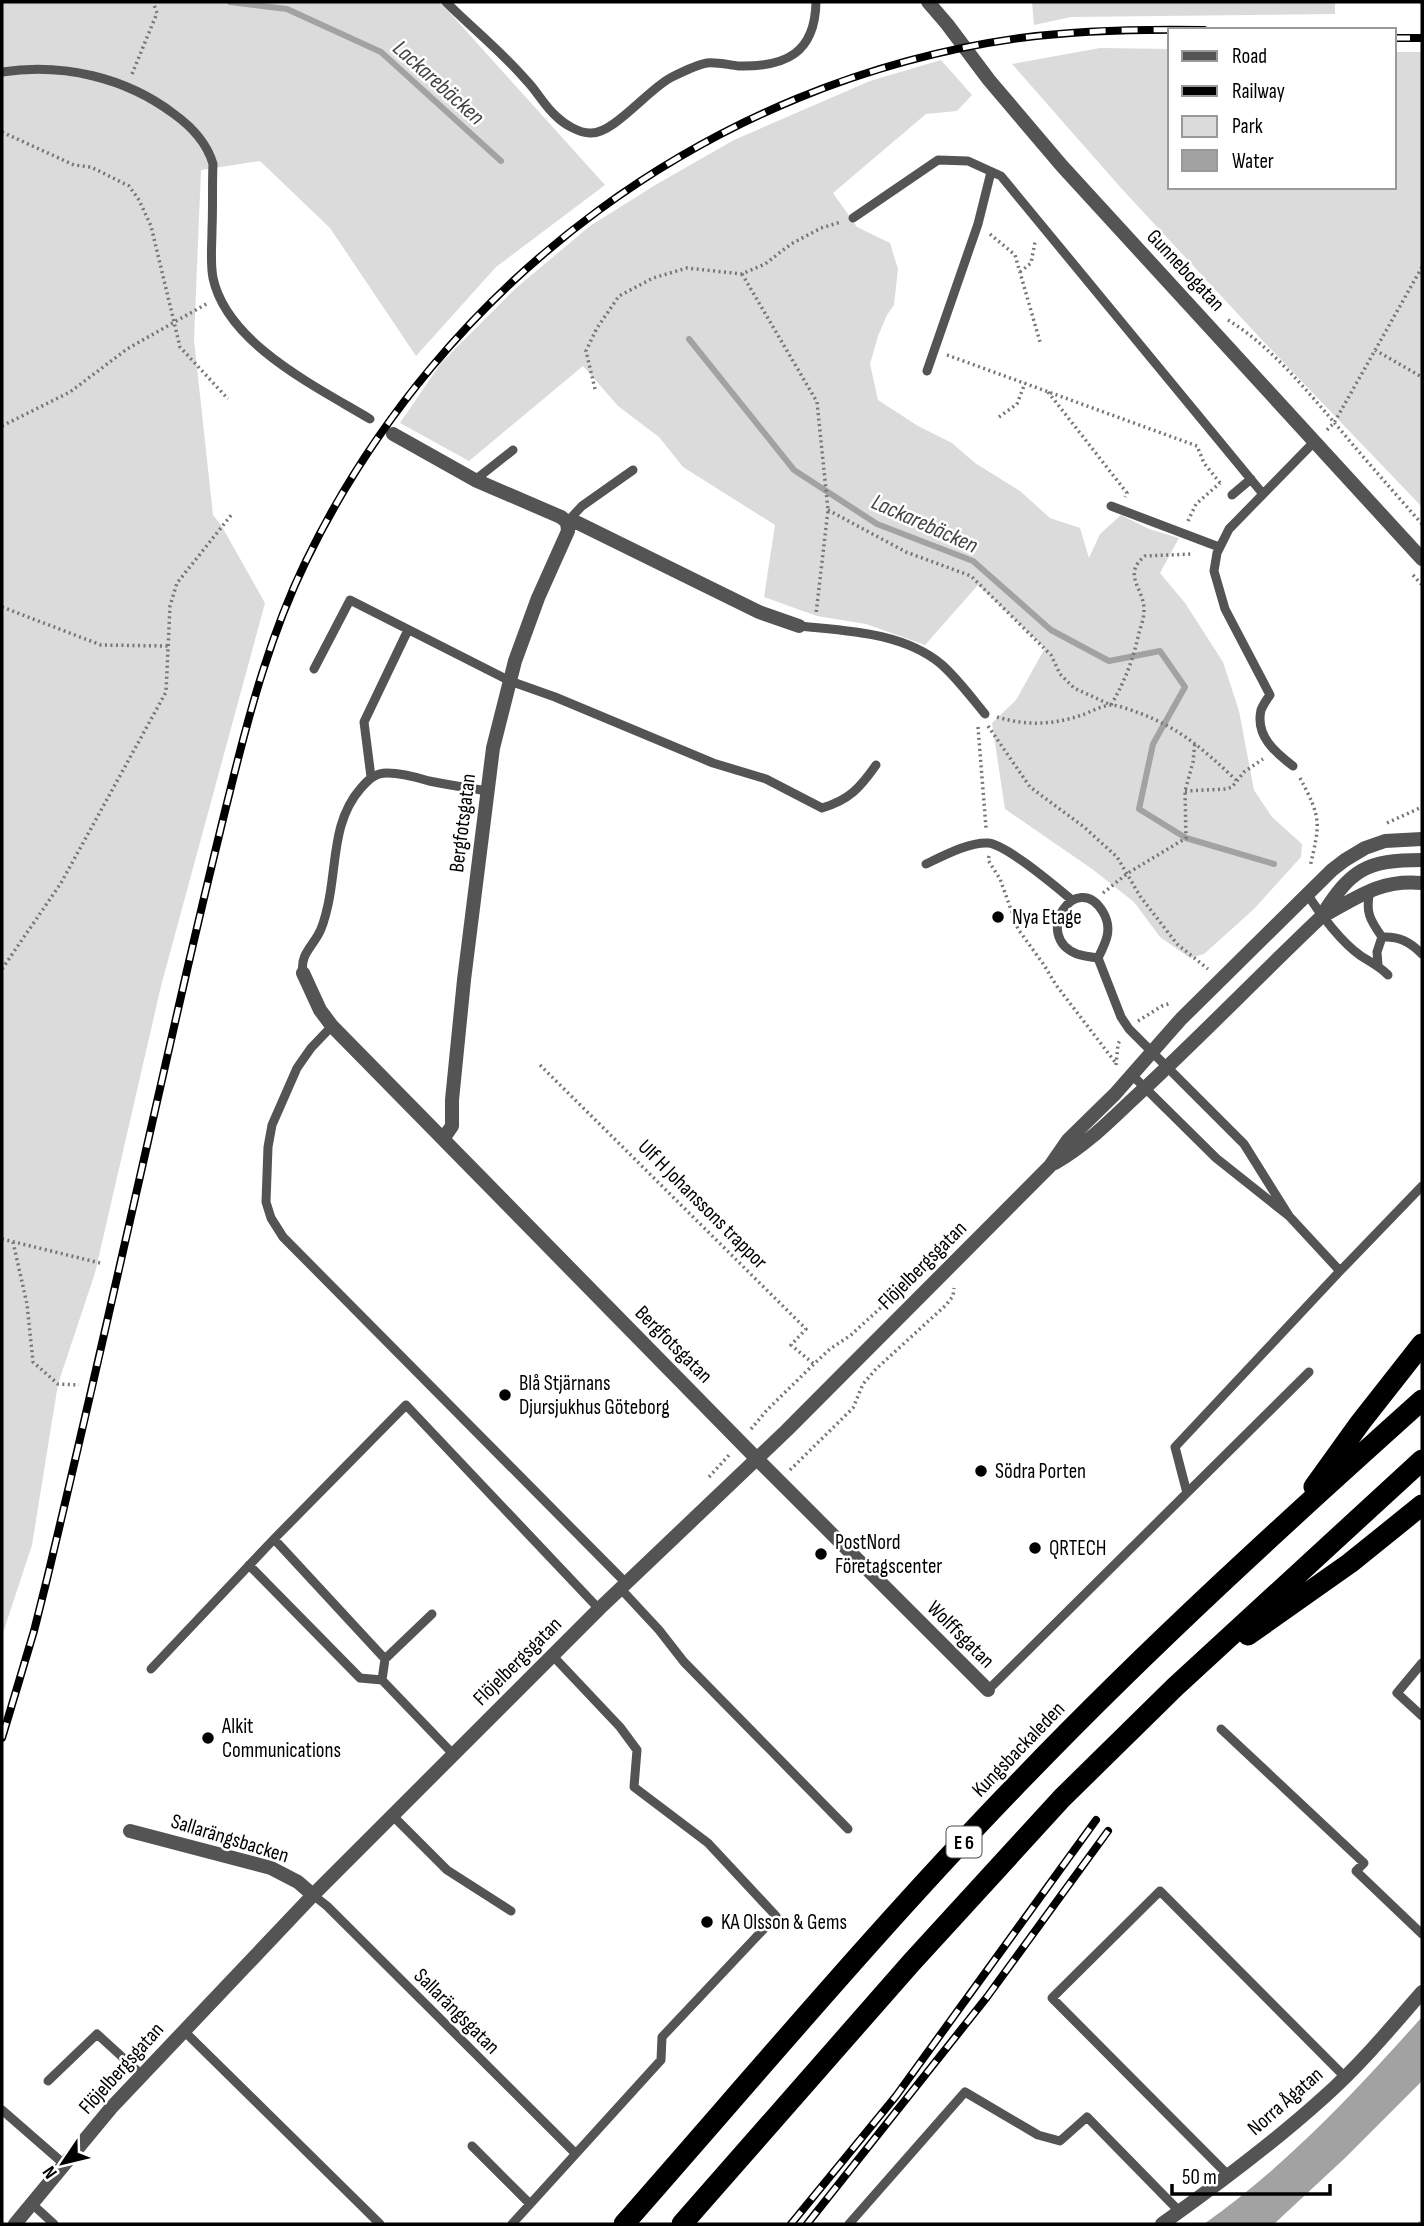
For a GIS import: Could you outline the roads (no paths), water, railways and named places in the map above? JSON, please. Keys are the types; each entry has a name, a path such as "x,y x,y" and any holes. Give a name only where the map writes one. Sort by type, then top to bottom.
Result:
{"highway":[{"path":"1287,1524 1360,1423 1422,1344"},
{"name":"Kungsbackaleden","path":"624,2224 924,1885 1023,1778 1140,1660 1422,1400"},
{"name":"E 6","path":"682,2224 911,1963 1062,1798 1175,1686 1422,1460"},
{"path":"1175,1686 1350,1563 1422,1505"}],"street":[{"name":"Gunnebogatan","path":"928,2 989,80 1062,166 1422,559"},
{"path":"393,434 475,480 561,516 567,522 578,523 759,612 799,626"},
{"name":"Bergfotsgatan","path":"443,1139 452,1126 452,1100 464,980 493,748 515,661 538,598 568,531 567,522"},
{"name":"Flöjelbergsgatan","path":"15,2224 142,2075 313,1895 552,1655 757,1459 1050,1166 1068,1140 1132,1076 1181,1019 1307,894 1345,860 1365,848 1385,841 1419,837"},
{"name":"Flöjelbergsgatan","path":"1050,1166 1078,1150 1095,1136 1321,916 1350,877 1368,866 1393,860 1422,860"},
{"name":"Flöjelbergsgatan","path":"1321,916 1387,883 1422,883"},
{"name":"Bergfotsgatan","path":"303,973 320,1010 332,1026 757,1459"},
{"name":"Wolffsgatan","path":"757,1459 988,1690"},
{"name":"Sallarängsbacken","path":"130,1831 271,1868 288,1875 313,1895"},
{"name":"Norra Ågatan","path":"1161,2224 1228,2175 1325,2096 1422,1992"}],"lane":[{"path":"446,2 525,78 556,117 590,134 607,128 669,79 707,63 751,65 786,60 803,47 811,32 816,16 816,2"},
{"path":"2,72 63,70 86,73 127,85 156,100 184,121 209,151 213,164 211,255 213,277 219,297 240,328 282,365 370,419"},
{"path":"853,218 938,160 968,161 1001,176 1264,494"},
{"path":"927,371 978,224 991,172"},
{"path":"1293,766 1273,751 1266,741 1261,728 1261,710 1270,695 1225,609 1214,571 1218,550 1229,529 1315,441"},
{"path":"475,480 513,450"},
{"path":"567,522 582,506 633,470"},
{"path":"1232,495 1251,479"},
{"path":"1111,506 1218,550"},
{"path":"314,670 349,600 510,681 713,763 766,779 822,808 841,802 861,785 876,765"},
{"path":"799,626 871,635 910,646 939,663 985,714"},
{"path":"371,777 364,722 408,630"},
{"path":"303,973 304,955 320,933 328,906 338,834 345,812 351,799 371,777 384,773 399,774 461,788 488,791"},
{"path":"926,864 976,844 999,845 1072,900"},
{"path":"1370,890 1368,912 1382,937"},
{"path":"1307,894 1321,916 1360,955 1378,965 1388,975"},
{"path":"1098,958 1077,954 1061,940 1059,915 1064,905 1072,900 1091,900 1102,910 1108,921 1109,932 1098,958 1121,1017 1135,1036 1244,1144 1289,1216"},
{"path":"1378,965 1377,952 1382,937"},
{"path":"1382,937 1404,940 1422,954"},
{"path":"332,1026 297,1068 272,1125 268,1147 266,1202 271,1218 283,1237 623,1586 684,1662 848,1829"},
{"path":"1132,1076 1216,1158 1289,1216 1340,1271"},
{"path":"1239,1178 1253,1173 1258,1164"},
{"path":"1187,1493 1175,1447 1422,1186"},
{"path":"988,1690 1309,1372"},
{"path":"151,1669 406,1405 599,1609"},
{"path":"274,1539 385,1659"},
{"path":"249,1565 360,1678 382,1680 453,1754"},
{"path":"382,1680 385,1659 432,1614"},
{"path":"512,2224 661,2060 662,2037 776,1916 708,1843 634,1787 637,1750 620,1727 552,1655"},
{"path":"1422,1663 1397,1693 1422,1716"},
{"path":"1221,1730 1364,1863 1356,1871 1422,1934"},
{"path":"392,1815 447,1870 511,1911"},
{"path":"1228,2175 1052,1998 1160,1891 1345,2076"},
{"name":"Sallarängsgatan","path":"313,1895 575,2153"},
{"path":"184,2031 380,2224"},
{"path":"48,2081 97,2034 142,2075"},
{"path":"849,2224 965,2092 1038,2135 1059,2141 1087,2117 1180,2212"},
{"path":"2,2110 64,2164"},
{"path":"472,2146 530,2204"},
{"path":"31,2203 54,2224"}],"water":[{"path":"1422,2017 1422,2081 1345,2158 1274,2224 1204,2224 1263,2178 1319,2127"}],"waterway":[{"name":"Lackarebäcken","path":"230,2 287,9 381,52 501,161"},
{"name":"Lackarebäcken","path":"689,339 794,470 877,524 973,561 1051,630 1109,661 1160,651 1185,687 1153,744 1139,809 1186,838 1274,864"}],"railway":[{"path":"2,1738 47,1579 199,921 254,701 282,616 306,561 363,460 431,367 510,284 598,211 694,149 797,98 906,61 1043,35 1168,30"},
{"path":"1396,38 1422,38"},
{"path":"791,2224 896,2096 1096,1820"},
{"path":"807,2224 987,1997 1108,1831"}],"place":[{"name":"Nya Etage","path":"998,917"},
{"name":"Blå Stjärnans Djursjukhus Göteborg","path":"505,1395"},
{"name":"Södra Porten","path":"981,1471"},
{"name":"QRTECH","path":"1035,1548"},
{"name":"PostNord Företagscenter","path":"821,1554"},
{"name":"Alkit Communications","path":"208,1738"},
{"name":"KA Olsson & Gems","path":"707,1922"}]}
